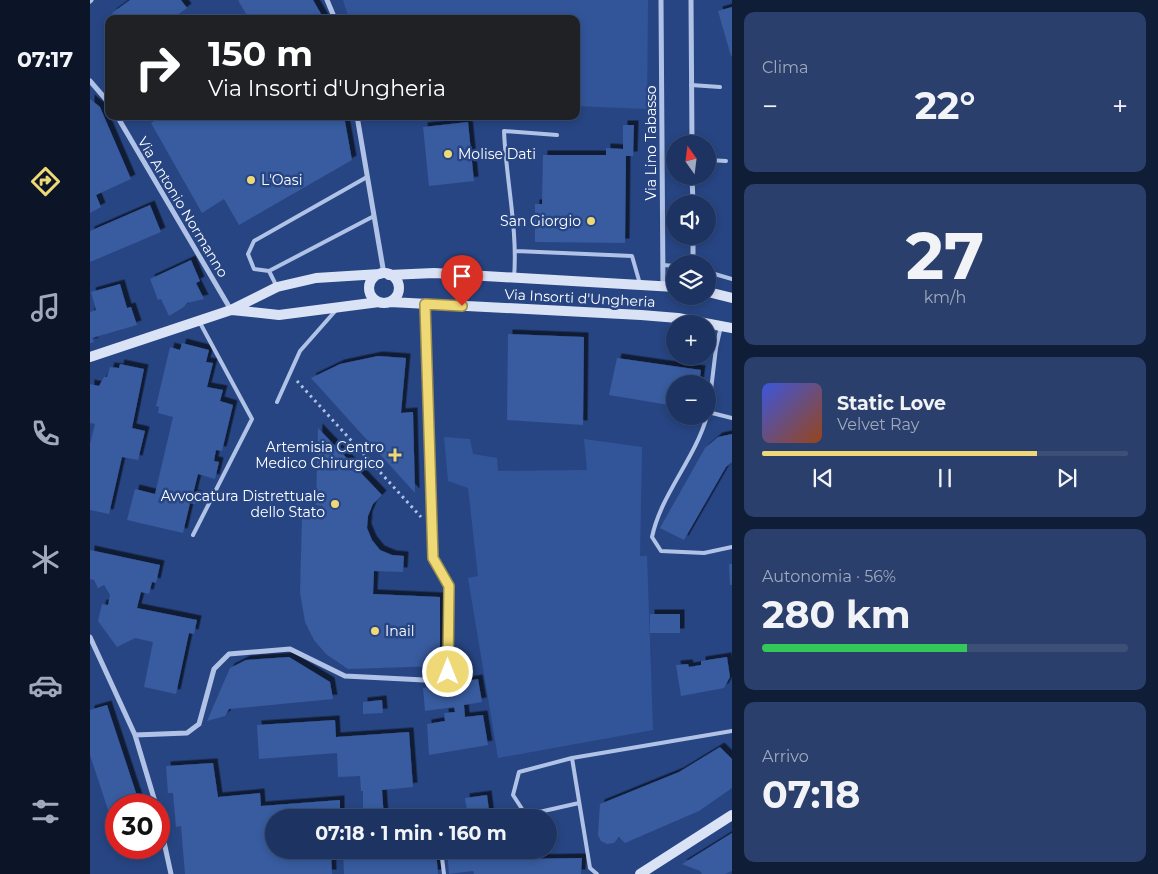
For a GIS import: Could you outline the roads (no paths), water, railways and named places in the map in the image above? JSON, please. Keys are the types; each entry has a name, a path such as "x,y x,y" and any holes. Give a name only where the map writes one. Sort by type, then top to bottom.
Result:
{"main road":[{"name":"Via Insorti d'Ungheria","path":"90,357 231,310 277,287 316,278 434,273 666,286"},
{"path":"384,274 397,281 399,286 397,296 390,302 379,302 372,298 369,289 372,280 384,274"},
{"path":"716,294 732,298"},
{"name":"Via Insorti d'Ungheria","path":"231,310 279,315 379,302"},
{"name":"Via Insorti d'Ungheria","path":"390,302 641,315 732,328"},
{"path":"640,874 732,815"}],"street":[{"path":"327,0 333,15"},
{"name":"Via Lino Tabasso","path":"661,0 663,286"},
{"path":"691,0 692,135"},
{"path":"90,81 105,98"},
{"name":"Via Antonio Normanno","path":"118,120 231,310"},
{"path":"358,120 384,274"},
{"path":"135,735 187,733 199,724 214,669 229,654 290,649 345,676 424,680 448,672 449,586 433,558 425,304"},
{"path":"90,637 135,735 153,794"},
{"path":"168,859 171,874"}],"lane":[{"path":"692,86 720,87"},
{"path":"514,279 516,251 506,174 504,132 557,135"},
{"path":"716,160 726,161"},
{"path":"367,177 254,241 248,254 254,269 269,272 374,216"},
{"path":"516,251 632,256 640,284"},
{"path":"269,272 277,287"},
{"path":"716,274 732,279"},
{"path":"277,402 300,351 340,306"},
{"path":"193,536 252,419 199,321"},
{"path":"713,375 721,325"},
{"path":"716,416 732,418"},
{"path":"705,425 702,434 656,520 652,538 662,551 704,553 732,547"},
{"path":"579,803 526,815 513,795 519,772 572,758 732,731"},
{"path":"572,758 590,868 597,874"},
{"path":"442,859 444,874"}],"place":[{"name":"Molise Dati","path":"448,154"},
{"name":"L'Oasi","path":"251,180"},
{"name":"San Giorgio","path":"591,221"},
{"name":"Artemisia Centro Medico Chirurgico","path":"395,455"},
{"name":"Avvocatura Distrettuale dello Stato","path":"335,504"},
{"name":"Inail","path":"375,631"}]}
